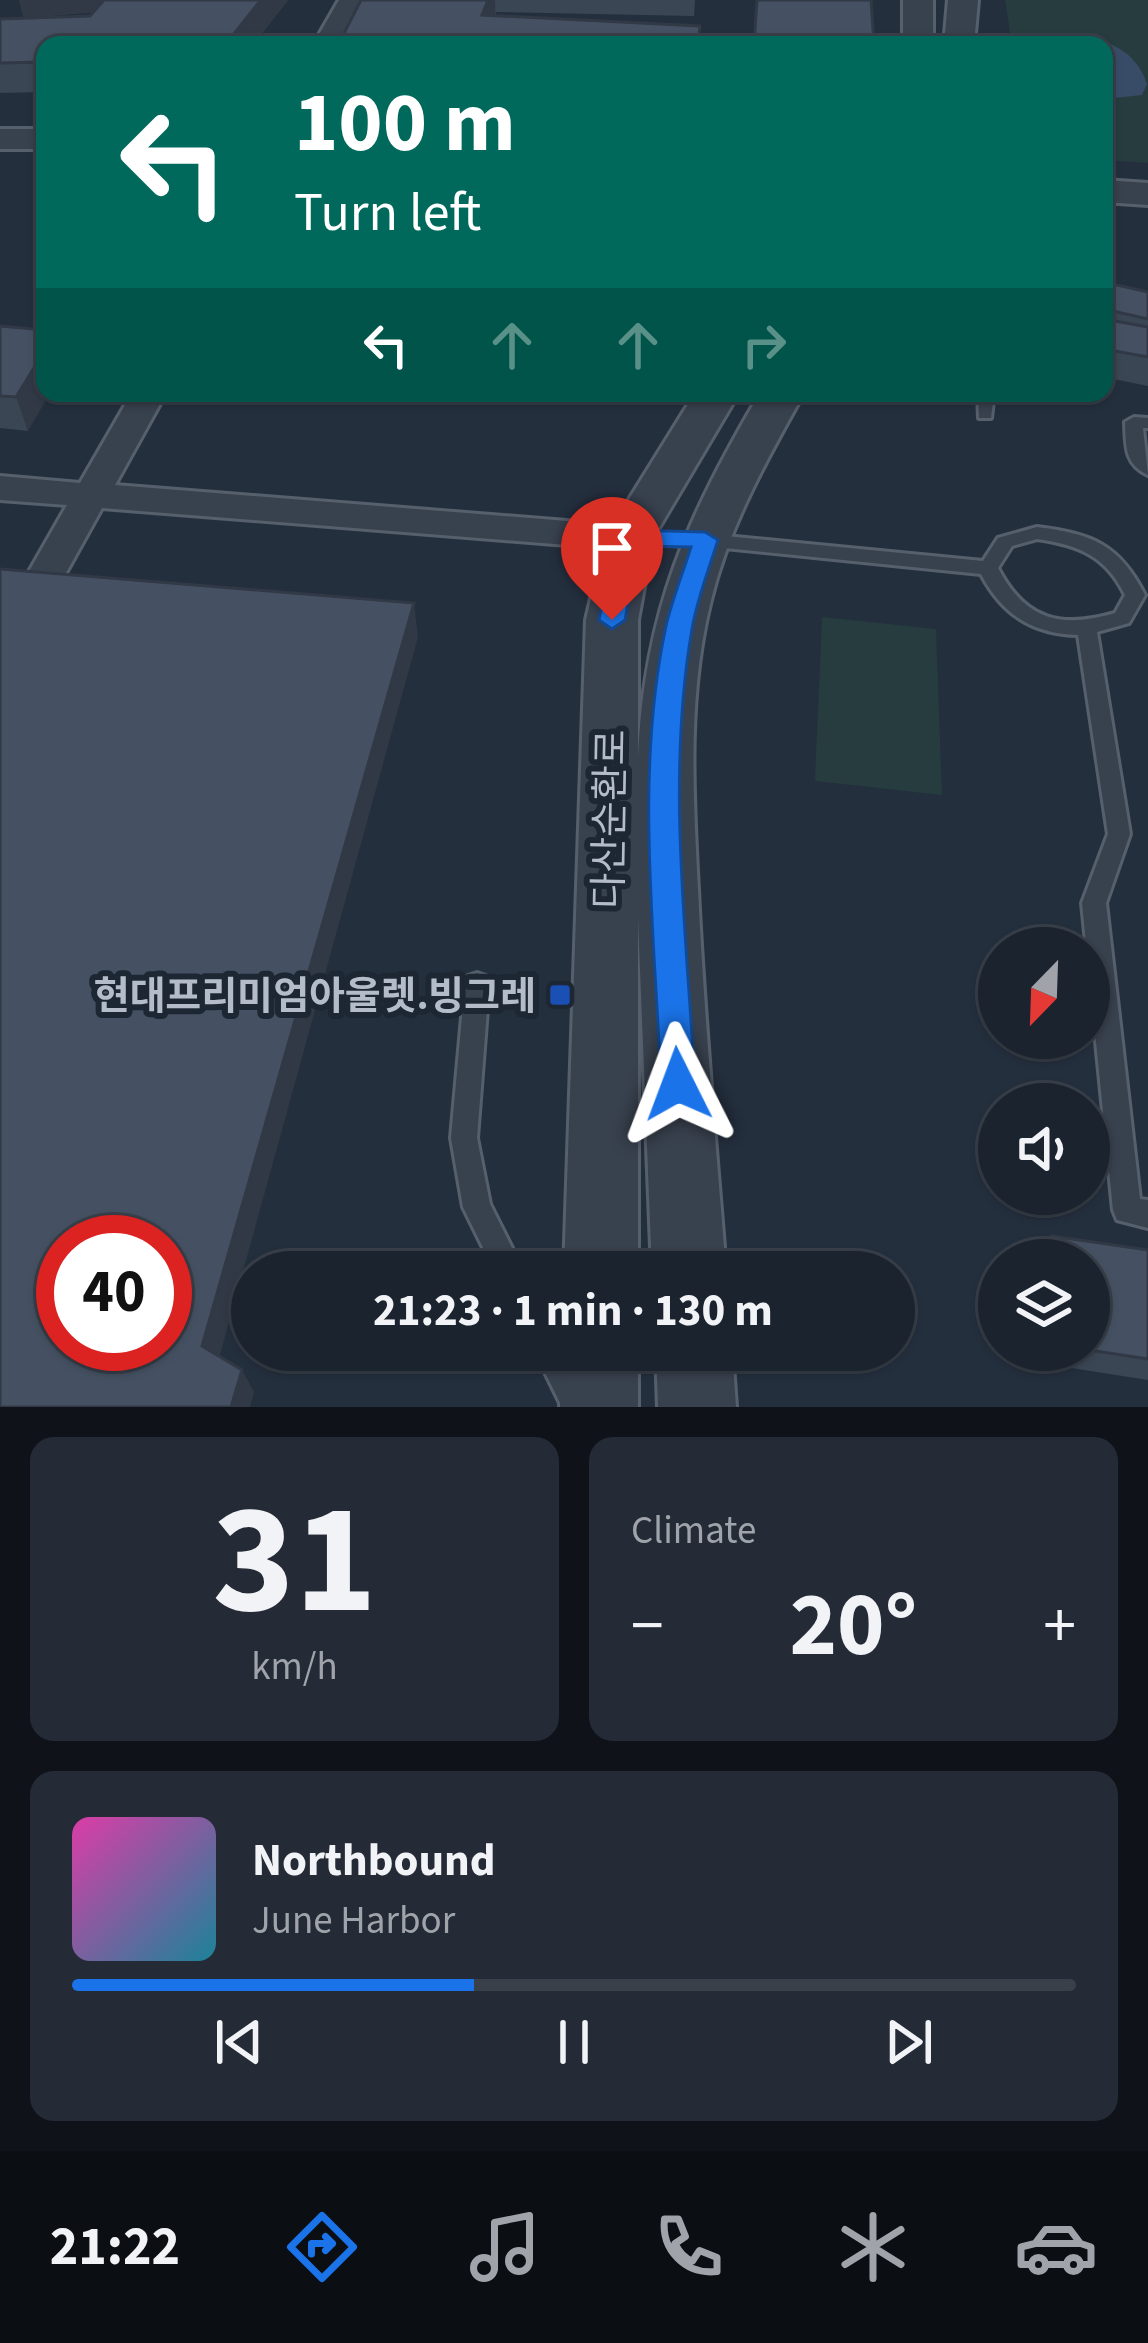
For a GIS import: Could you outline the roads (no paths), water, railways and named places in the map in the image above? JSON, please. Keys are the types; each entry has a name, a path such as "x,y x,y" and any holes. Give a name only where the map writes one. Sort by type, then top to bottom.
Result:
{"street":[{"path":"330,36 350,0"},
{"path":"918,0 918,36"},
{"path":"960,36 963,0"},
{"path":"0,117 36,117"},
{"path":"0,139 36,139"},
{"path":"1113,192 1148,194"},
{"path":"38,590 144,402"},
{"name":"다산순환로","path":"601,1251 612,620 628,538 711,402"},
{"name":"다산순환로","path":"688,1251 664,793 668,706 680,625 705,540 777,402"},
{"path":"0,488 628,538"},
{"path":"599,1407 600,1371"},
{"path":"695,1371 697,1407"}],"lane":[{"path":"985,414 986,402"},
{"path":"1148,423 1134,422 1135,454 1148,469"},
{"path":"1037,533 1075,537 1121,563 1142,595 1122,618 1087,630 1044,625 1001,600 988,568 1005,542 1037,533"},
{"path":"628,538 705,540 988,568"},
{"path":"1087,630 1119,834 1094,903 1127,1210 1148,1214"},
{"path":"477,984 464,1138 477,1207 499,1251"},
{"path":"560,1371 578,1407"}],"water":[{"path":"1113,46 1131,57 1143,74 1147,84 1142,95 1113,98"}],"place":[{"name":"현대프리미엄아울렛.빙그레","path":"560,995"}]}
